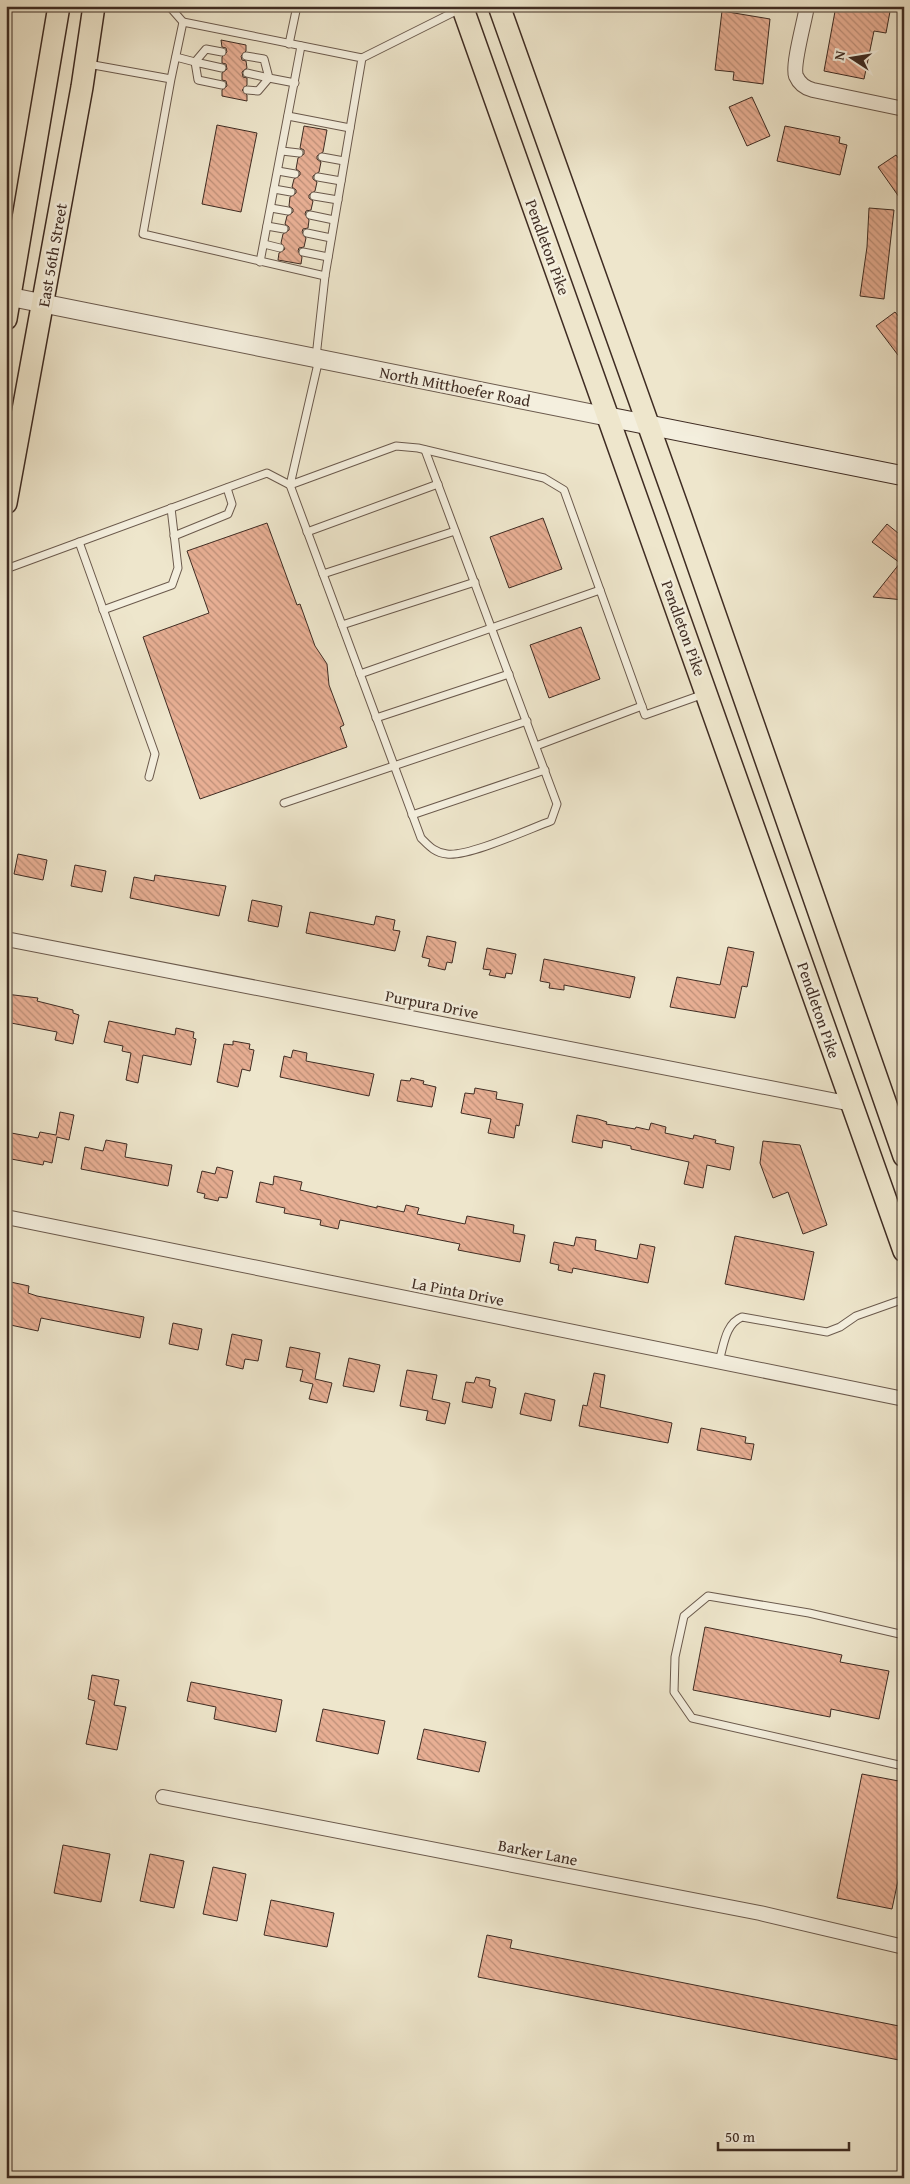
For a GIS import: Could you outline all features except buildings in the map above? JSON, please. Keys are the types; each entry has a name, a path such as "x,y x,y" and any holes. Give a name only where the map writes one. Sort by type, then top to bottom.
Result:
{"main road":[{"name":"East 56th Street","path":"6,319 8,296 59,6"},
{"name":"East 56th Street","path":"6,503 43,303 94,6"},
{"name":"Pendleton Pike","path":"499,6 802,860 904,1156"},
{"name":"Pendleton Pike","path":"462,7 904,1251"},
{"name":"North Mitthoefer Road","path":"609,417 904,476"}],"street":[{"path":"807,6 795,69 801,84 813,90 904,109"},
{"name":"North Mitthoefer Road","path":"8,296 609,417"},
{"name":"Purpura Drive","path":"6,939 852,1104"},
{"name":"La Pinta Drive","path":"6,1217 904,1399"},
{"name":"Barker Lane","path":"163,1798 760,1913 904,1947"}],"lane":[{"path":"169,6 183,22 362,58 462,7"},
{"path":"289,44 297,6"},
{"path":"183,22 143,234 325,276"},
{"path":"260,262 302,46"},
{"path":"222,52 206,49 195,62 198,80 222,85"},
{"path":"246,56 264,59 269,78"},
{"path":"176,58 222,68"},
{"path":"362,58 325,276 317,358 290,485 421,838 434,851 448,855 474,850 551,821 557,804 425,450"},
{"path":"85,64 171,79"},
{"path":"247,74 295,83"},
{"path":"247,90 258,91 269,78"},
{"path":"288,116 350,128"},
{"path":"282,151 299,153"},
{"path":"322,157 344,161"},
{"path":"278,171 295,174"},
{"path":"318,177 341,181"},
{"path":"274,189 291,192"},
{"path":"314,196 338,200"},
{"path":"271,208 288,211"},
{"path":"310,215 334,220"},
{"path":"267,226 284,229"},
{"path":"307,233 331,238"},
{"path":"264,244 280,248"},
{"path":"303,252 328,257"},
{"path":"6,569 267,473 290,485 396,446 425,450 544,478 564,490 645,715 707,693"},
{"path":"307,532 438,484"},
{"path":"174,536 228,514 232,504 227,488"},
{"path":"103,610 172,585 178,568 171,508"},
{"path":"323,574 456,531"},
{"path":"79,542 154,754 149,777"},
{"path":"342,625 475,582"},
{"path":"360,674 600,590"},
{"path":"376,718 509,674"},
{"path":"536,746 642,706"},
{"path":"284,803 527,721"},
{"path":"412,815 545,770"},
{"path":"720,1361 730,1326 734,1321 742,1317 826,1332 840,1327 856,1316 904,1298"},
{"path":"904,1635 809,1614 708,1596 684,1616 675,1657 674,1692 692,1718 904,1766"}]}
